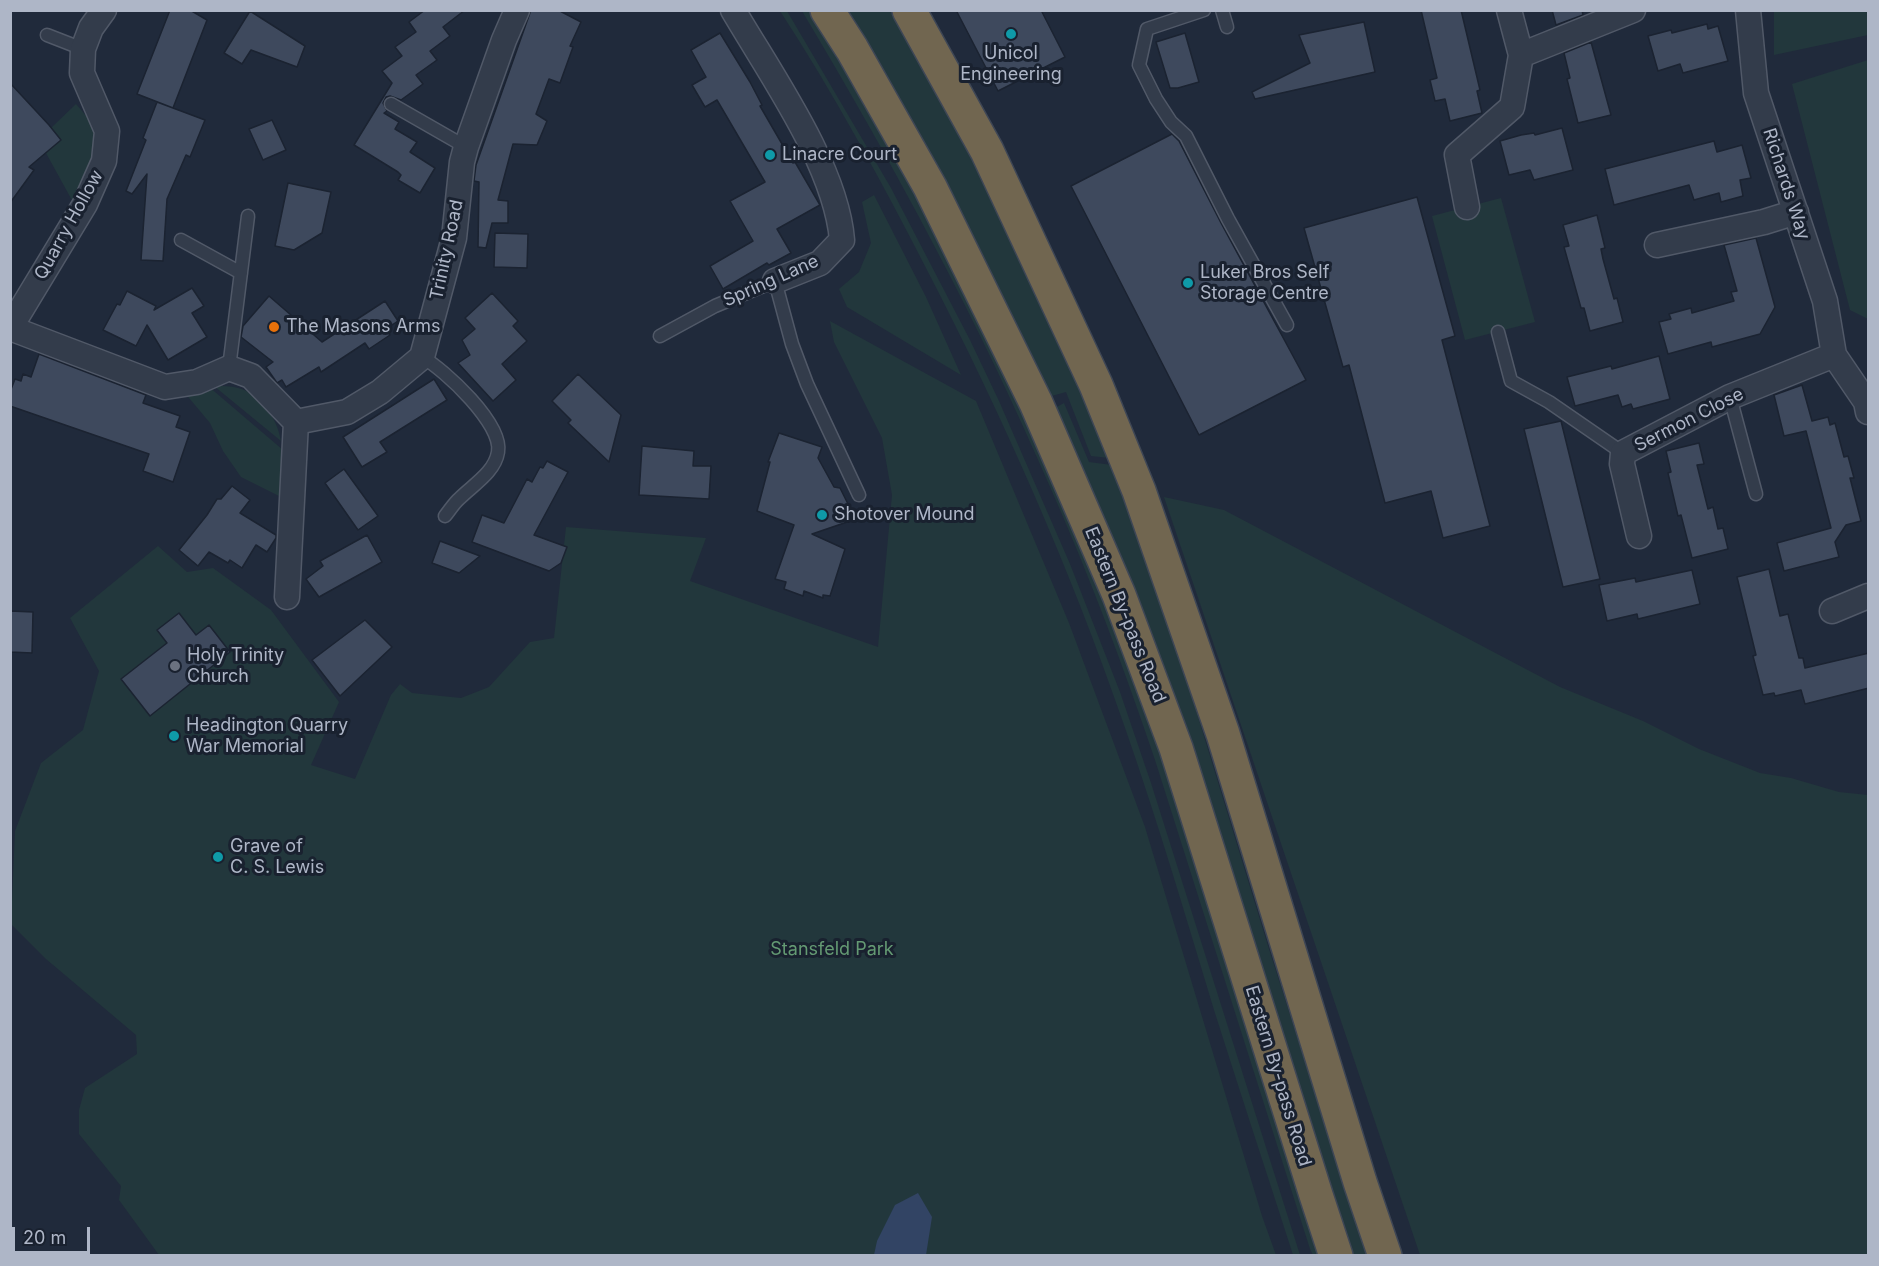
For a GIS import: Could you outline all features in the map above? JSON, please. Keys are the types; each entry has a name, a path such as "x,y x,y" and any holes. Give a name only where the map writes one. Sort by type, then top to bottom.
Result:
{"highway":[{"name":"Eastern By-pass Road","path":"826,10 852,49 930,187 1036,403 1119,595 1176,748 1336,1256"},
{"path":"909,10 987,151 1096,385 1139,491 1223,734 1360,1182 1385,1256"}],"street":[{"path":"83,49 91,28 104,10"},
{"name":"Trinity Road","path":"422,357 454,238 462,162 466,147 517,10"},
{"name":"Spring Lane","path":"733,10 799,123 822,169 840,222 842,240 820,263 775,281"},
{"path":"1467,207 1457,155 1512,107 1521,55 1509,10"},
{"path":"1521,55 1633,10"},
{"name":"Richards Way","path":"1748,10 1756,93 1825,302 1834,355"},
{"name":"Quarry Hollow","path":"10,328 85,204 104,161 107,131 82,73 83,49"},
{"path":"1658,245 1764,222 1796,212"},
{"path":"10,328 165,387 197,382 229,368 251,376 296,422 287,597"},
{"path":"1834,355 1866,402 1869,412"},
{"name":"Sermon Close","path":"1639,536 1622,464 1623,453 1730,397 1834,355"},
{"path":"296,422 347,412 380,392 422,357"},
{"path":"1832,611 1869,596"}],"lane":[{"path":"1204,10 1148,30 1138,65 1171,122 1186,136 1228,219 1287,325"},
{"path":"1222,10 1227,27"},
{"path":"46,35 83,49"},
{"path":"391,104 466,147"},
{"path":"229,368 248,216"},
{"path":"181,240 241,273"},
{"path":"775,281 792,344 807,384 860,495"},
{"name":"Spring Lane","path":"660,336 716,306 775,281"},
{"path":"1498,332 1511,381 1549,402 1623,453"},
{"path":"422,357 436,365 461,388 497,435 498,452 490,469 459,498 445,516"},
{"path":"1730,397 1756,494"}],"green space":[{"path":"780,11 787,11 891,188 970,340 1070,564 1120,692 1151,783 1300,1255 1293,1255 1136,760 1103,666 1058,551 982,381 927,270 857,139"},
{"path":"802,11 810,11 930,221 999,357 1097,576 1169,775 1321,1255 1313,1255 1310,1249 1155,760 1119,657 1065,522 1024,427 965,306 870,127"},
{"path":"843,11 890,11 951,120 1007,230 1060,343 1109,458 1091,456 1066,392 1048,397"},
{"path":"1774,11 1868,11 1868,35 1774,55"},
{"path":"1868,60 1868,319 1850,310 1792,84"},
{"path":"76,104 91,123 96,143 92,164 74,204 46,153 51,128"},
{"path":"874,195 926,297 961,375 847,307 839,289 859,272 871,243 862,202"},
{"path":"1501,198 1535,322 1465,340 1432,216"},
{"name":"Stansfeld Park","path":"830,321 976,401 1069,623 1145,827 1262,1216 1276,1255 159,1255 119,1200 121,1186 79,1134 79,1110 85,1088 137,1054 136,1035 46,959 11,924 15,831 41,763 83,730 99,671 70,618 158,546 187,572 213,568 271,610 339,702 311,765 355,779 391,695 400,684 412,693 461,698 489,687 530,642 554,638 566,527 706,538 690,581 878,647 892,495 882,438 834,342"},
{"path":"208,386 283,450 281,497 241,477 223,451 210,423 184,392"},
{"path":"214,386 235,387 261,401 276,424 281,441"},
{"path":"1064,403 1089,462 1112,465 1185,674 1269,949 1367,1255 1350,1255 1053,409"},
{"path":"1164,497 1224,510 1560,687 1643,721 1699,749 1760,773 1791,778 1839,792 1868,795 1868,1255 1420,1255"}],"water":[{"path":"918,1193 932,1217 926,1255 874,1255 877,1241 895,1205"}],"building":[{"path":"170,10 190,10 207,20 173,108 137,94"},
{"path":"425,10 465,10 443,27 450,36 430,51 437,60 416,75 423,84 401,100 390,96 386,97 383,103 387,111 384,113 399,122 395,129 417,142 410,152 435,168 420,193 398,180 401,175 398,172 354,145 392,83 382,71 402,56 395,47 416,32 409,22"},
{"path":"531,10 558,10 581,22 570,46 573,47 560,83 549,79 536,114 547,121 537,145 513,144 498,200 508,201 508,223 492,223 486,248 478,247 479,182 474,181 476,165"},
{"name":"Unicol Engineering","path":"956,10 1041,10 1065,57 998,91"},
{"path":"1421,10 1461,10 1480,90 1477,91 1482,113 1450,121 1445,99 1435,101 1430,80 1437,78"},
{"path":"1552,10 1582,10 1583,15 1556,25"},
{"path":"250,11 305,46 297,67 251,50 242,64 224,53"},
{"path":"1364,22 1375,72 1255,99 1252,92 1310,63 1299,35"},
{"path":"1707,24 1708,29 1718,26 1728,61 1683,73 1680,64 1658,71 1648,36 1671,30 1672,33"},
{"name":"Linacre Court","path":"720,33 750,82 762,105 760,106 793,163 795,162 820,205 777,229 791,253 769,265 767,263 723,289 710,266 753,241 730,201 765,182 717,100 705,107 692,85 706,77 691,50"},
{"path":"1185,33 1199,82 1170,88 1156,42"},
{"path":"1591,42 1611,115 1578,123 1567,79 1570,78 1564,53"},
{"path":"10,83 61,140 29,167 34,170 10,203"},
{"path":"157,102 205,120 190,157 186,155 167,199 163,261 141,260 147,174 132,194 126,191 146,140 143,138"},
{"path":"272,120 286,150 263,160 249,129"},
{"path":"1562,128 1573,170 1534,180 1530,170 1509,175 1500,141"},
{"name":"Luker Bros Self Storage Centre","path":"1172,134 1179,141 1306,380 1199,435 1071,186"},
{"path":"1714,141 1717,152 1742,145 1751,178 1740,180 1743,196 1721,202 1719,193 1694,200 1689,185 1614,205 1605,169"},
{"path":"288,183 331,192 322,233 294,250 275,246"},
{"path":"1417,197 1455,336 1442,340 1490,526 1443,538 1431,491 1385,503 1349,365 1343,367 1304,228"},
{"path":"1597,215 1605,248 1601,249 1603,259 1623,322 1590,331 1564,247 1569,246 1563,225"},
{"path":"495,233 528,234 527,268 494,267"},
{"path":"1756,238 1775,307 1760,334 1712,347 1711,342 1668,354 1659,322 1671,319 1669,314 1691,308 1692,313 1734,301 1731,292 1737,291 1724,245"},
{"path":"192,288 204,306 192,313 207,337 168,360 147,325 136,346 103,330 127,291 156,306 154,310"},
{"path":"492,293 518,321 513,326 527,341 502,364 516,380 493,401 458,363 470,355 462,340 475,329 465,318"},
{"path":"269,296 322,342 385,301 398,321 386,329 390,335 369,349 365,343 321,372 319,367 286,387 282,380 277,383 266,367 273,362 241,337 243,326"},
{"path":"39,354 146,395 143,403 180,416 176,427 190,432 173,482 143,471 149,454 10,406 10,392 15,379 21,381 23,374 31,377"},
{"path":"1659,356 1670,399 1633,409 1631,404 1622,407 1618,395 1575,406 1567,377 1611,366 1612,369"},
{"path":"578,374 621,415 609,462 568,423 571,420 552,401"},
{"path":"434,379 447,400 380,442 387,452 362,467 343,437"},
{"path":"1802,385 1812,421 1828,417 1830,425 1835,423 1844,457 1848,456 1854,478 1850,478 1861,521 1846,525 1835,542 1839,557 1784,571 1777,543 1831,528 1806,431 1784,436 1774,395"},
{"path":"1561,421 1600,579 1563,587 1524,429"},
{"name":"Shotover Mound","path":"779,433 822,447 818,458 834,487 840,488 850,508 849,512 853,520 812,534 845,549 830,596 823,595 823,598 804,591 803,596 784,589 786,582 775,579 794,525 757,511 770,462 768,462"},
{"path":"1699,443 1704,464 1697,465 1708,509 1713,507 1718,529 1723,528 1728,549 1692,558 1681,515 1678,516 1668,473 1671,472 1666,451"},
{"path":"642,446 694,451 693,466 711,466 709,499 639,495"},
{"path":"547,461 568,472 534,535 567,547 561,563 549,571 472,542 482,515 504,523 527,479 532,482 540,467 543,468"},
{"path":"344,469 378,516 358,530 325,483"},
{"path":"232,486 250,500 240,513 276,535 276,538 267,552 256,545 242,568 230,560 228,563 209,552 198,566 179,550 217,499 221,499"},
{"path":"367,535 382,562 319,597 306,579 323,566 320,561"},
{"path":"440,541 480,556 459,573 432,563"},
{"path":"1769,569 1780,616 1788,614 1799,658 1803,658 1805,668 1869,653 1869,688 1805,704 1801,690 1775,696 1774,693 1763,695 1737,577"},
{"path":"1692,570 1700,604 1638,619 1637,614 1607,621 1599,585 1635,578 1636,582"},
{"path":"10,611 33,612 32,653 10,652"},
{"name":"Holy Trinity Church","path":"179,613 196,635 209,625 230,652 150,716 121,679 167,643 157,630"},
{"path":"365,620 392,647 340,696 312,660"}],"place":[{"name":"Unicol Engineering","path":"1011,34"},
{"name":"Linacre Court","path":"770,155"},
{"name":"Luker Bros Self Storage Centre","path":"1188,283"},
{"name":"The Masons Arms","path":"274,327"},
{"name":"Shotover Mound","path":"822,515"},
{"name":"Holy Trinity Church","path":"175,666"},
{"name":"Headington Quarry War Memorial","path":"174,736"},
{"name":"Grave of C. S. Lewis","path":"218,857"}]}
